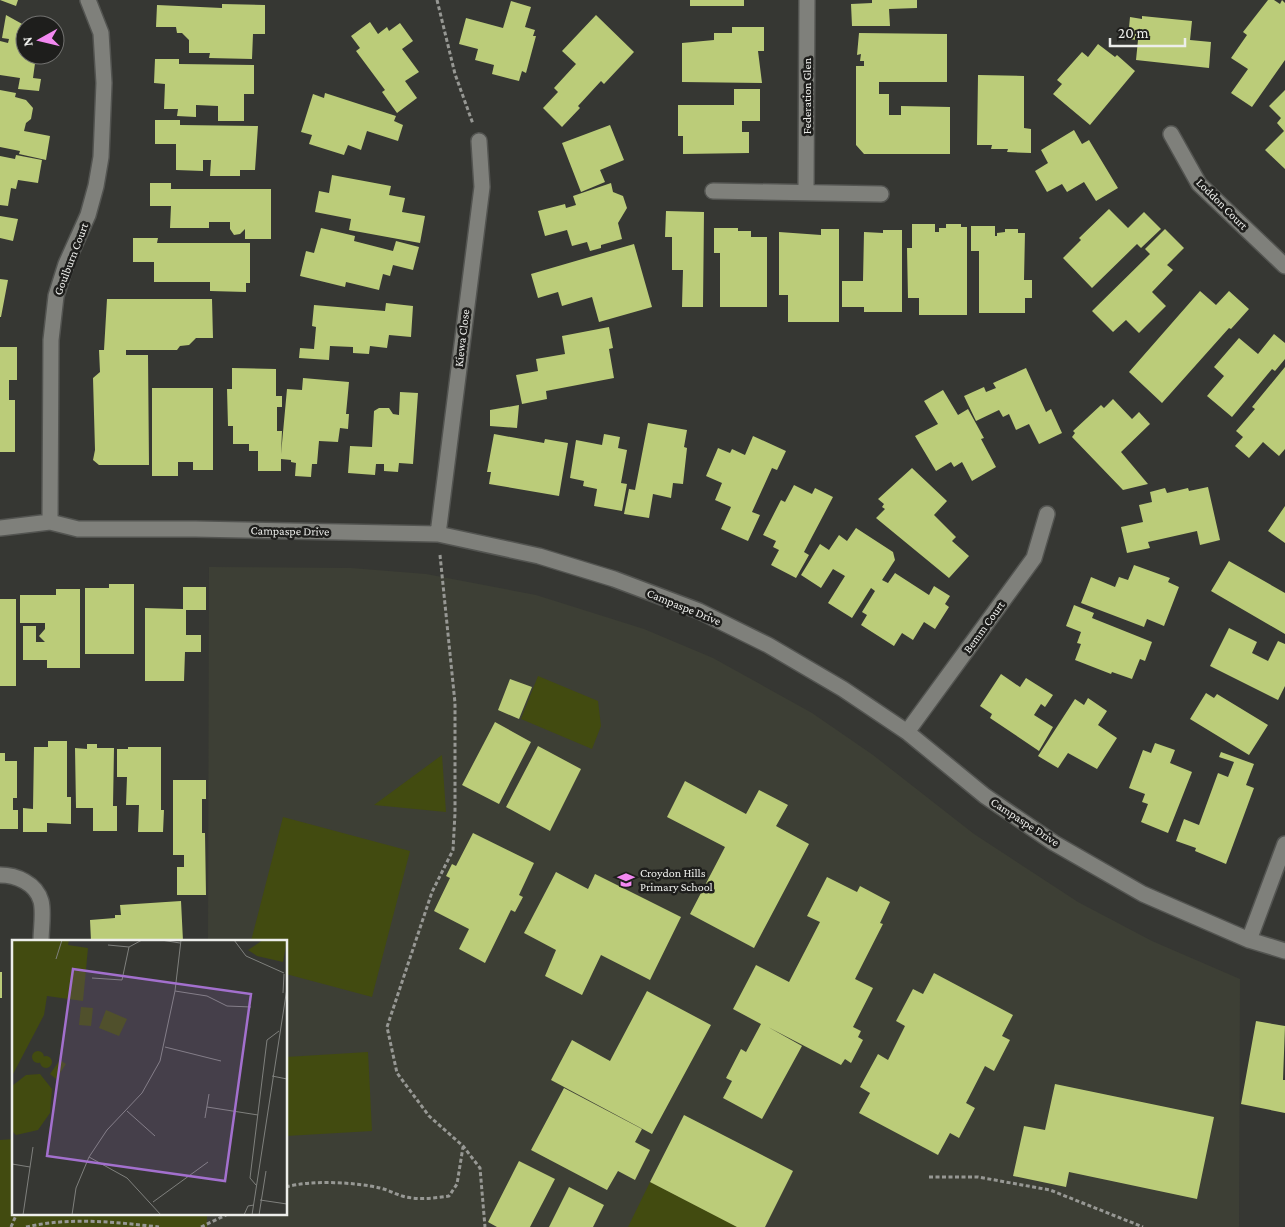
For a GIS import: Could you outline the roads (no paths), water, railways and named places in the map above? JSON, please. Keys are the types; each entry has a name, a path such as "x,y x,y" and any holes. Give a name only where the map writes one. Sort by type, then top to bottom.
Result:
{"street":[{"name":"Goulburn Court","path":"50,522 51,340 56,296 66,264 88,215 101,157 104,83 101,33 88,0"},
{"name":"Federation Glen","path":"806,191 807,0"},
{"name":"Loddon Court","path":"1171,134 1199,184 1285,266"},
{"name":"Kiewa Close","path":"438,534 482,187 479,141"},
{"path":"713,190 881,194"},
{"name":"Bemm Court","path":"907,732 1034,558 1047,514"},
{"name":"Campaspe Drive","path":"0,528 50,522 78,529 195,529 438,534 539,556 614,579 699,611 768,645 843,689 907,732 985,796 1054,843 1143,894 1249,940 1285,951"},
{"path":"1249,940 1285,844"},
{"path":"0,875 10,875 29,883 41,900 41,940"}],"place":[{"name":"Croydon Hills Primary School","path":"626,880"}]}
